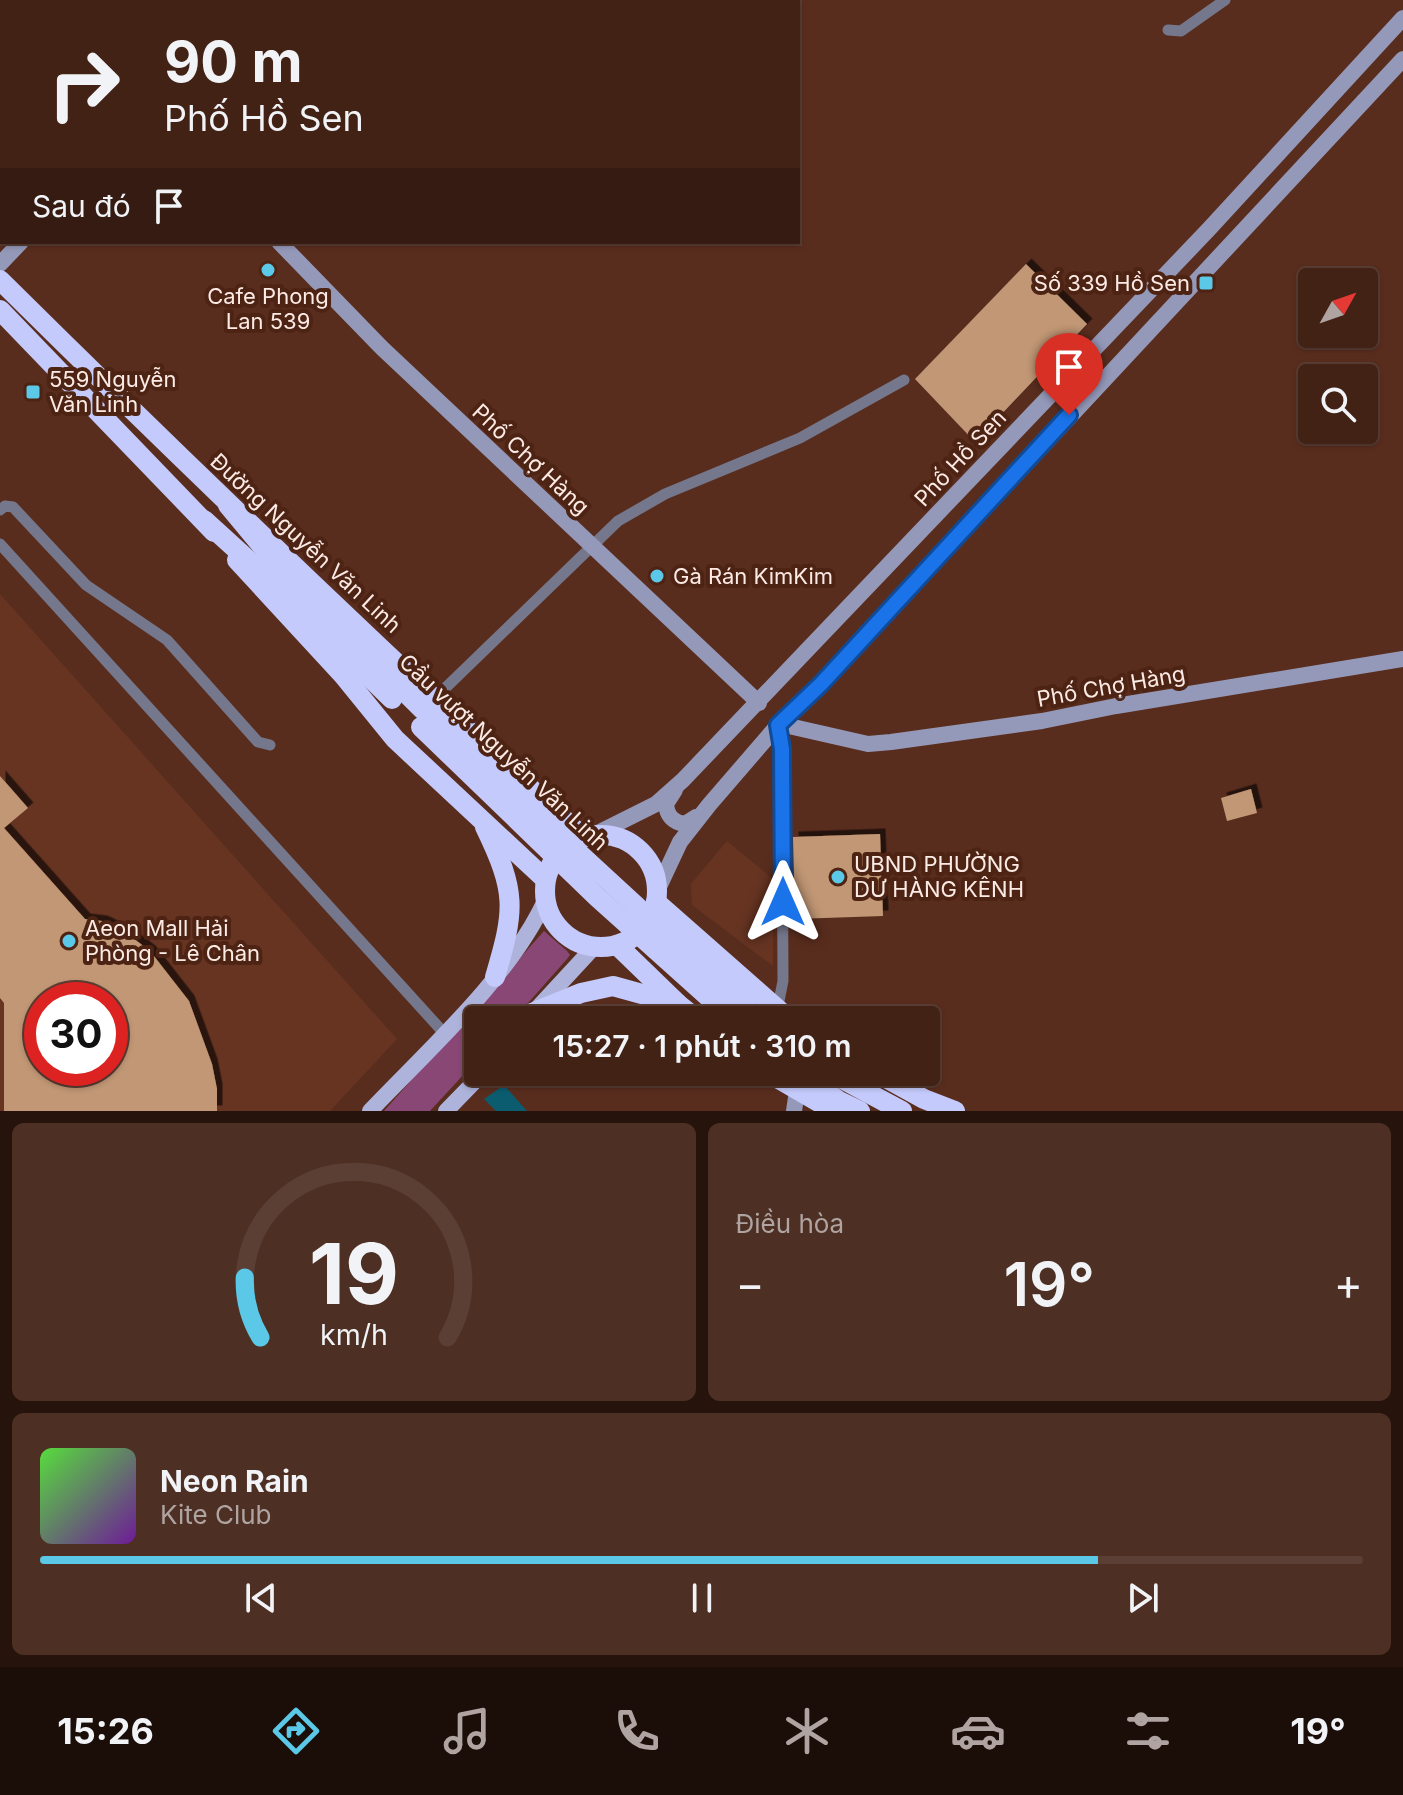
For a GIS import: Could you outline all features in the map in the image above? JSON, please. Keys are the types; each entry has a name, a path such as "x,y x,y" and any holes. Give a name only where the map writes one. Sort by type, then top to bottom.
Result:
{"highway":[{"name":"Đường Nguyễn Văn Linh","path":"0,280 228,505 499,759 590,836"},
{"path":"0,310 204,520 343,675 395,739 545,879"},
{"name":"Cầu vượt Nguyễn Văn Linh","path":"228,505 281,569 422,709 763,1006"},
{"name":"Cầu vượt Nguyễn Văn Linh","path":"204,520 576,877 719,1006"},
{"path":"474,811 500,795 505,783 505,771 499,759"},
{"path":"474,811 503,864 510,894 510,926 495,977"},
{"path":"590,836 624,840 638,848 655,875 657,896 651,917 631,939 617,945 594,947 566,936 556,925 545,901 545,879 559,853 590,836"},
{"path":"657,896 765,1006"},
{"path":"617,945 680,1006"},
{"path":"690,1006 691,989 711,969 733,972"},
{"path":"553,1006 581,993 613,986 678,1004"},
{"path":"855,1086 902,1111"},
{"path":"900,1086 955,1111"},
{"path":"797,1091 834,1111"},
{"path":"797,1091 839,1101 860,1111"}],"main road":[{"name":"Phố Hồ Sen","path":"590,836 653,805 683,780 1209,229 1403,18"},
{"path":"657,896 680,842 779,724 1230,247 1403,59"},
{"path":"1209,229 1230,247"},
{"path":"0,264 19,244"},
{"name":"Phố Chợ Hàng","path":"281,244 382,348 759,703"},
{"name":"Phố Chợ Hàng","path":"779,724 868,744 880,743 1042,721 1403,659"},
{"path":"683,780 666,804 677,823 685,824 709,805"},
{"path":"370,1111 495,977 535,922 545,901"},
{"path":"539,1006 594,947"},
{"path":"446,1111 470,1086"}],"street":[{"path":"1168,30 1181,31 1225,0"},
{"path":"435,698 618,521 665,494 800,438 904,380"},
{"path":"0,510 5,506 13,507 86,585 167,640 258,742 270,745"},
{"path":"0,544 444,1033"},
{"path":"778,1006 783,981 782,749 779,724"}],"shaded area":[{"path":"0,594 397,1039 330,1111 0,1111"},
{"path":"727,841 773,879 773,966 692,905 691,884"},
{"path":"544,931 570,955 525,1006 477,1006"},
{"path":"464,1021 464,1074 430,1111 384,1111"}],"water":[{"path":"505,1086 527,1111 496,1111 484,1099"}],"building":[{"path":"1026,264 1087,324 975,442 915,379"},
{"name":"Aeon Mall Hải Phòng - Lê Chân","path":"0,776 28,808 4,828 85,919 102,921 125,932 150,951 189,1001 212,1064 217,1111 4,1111 4,1003 0,998"},
{"path":"1251,789 1257,813 1227,821 1221,798"},
{"name":"UBND PHƯỜNG DƯ HÀNG KÊNH","path":"880,834 883,916 795,919 793,837"}],"place":[{"name":"Cafe Phong Lan 539","path":"268,270"},
{"name":"Số 339 Hồ Sen","path":"1206,283"},
{"name":"559 Nguyễn Văn Linh","path":"33,392"},
{"name":"Gà Rán KimKim","path":"657,576"},
{"name":"UBND PHƯỜNG DƯ HÀNG KÊNH","path":"838,877"},
{"name":"Aeon Mall Hải Phòng - Lê Chân","path":"69,941"}],"route":[{"path":"783,902 782,749 778,725 821,684 1069,415"}]}
